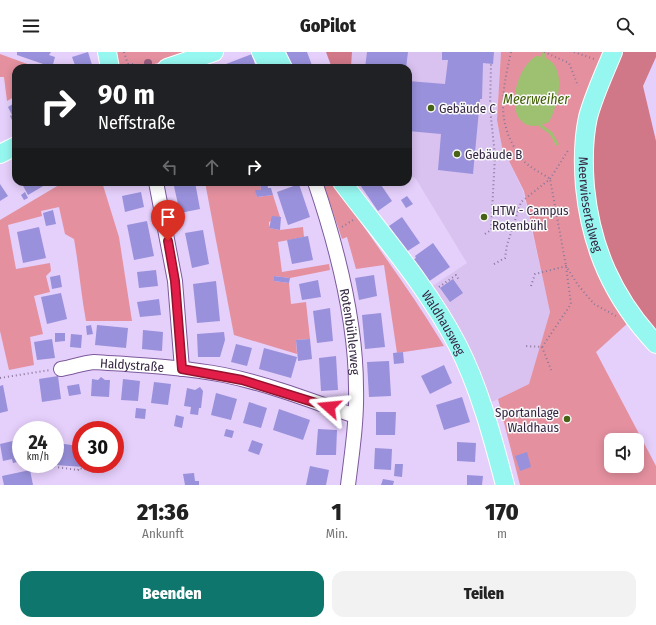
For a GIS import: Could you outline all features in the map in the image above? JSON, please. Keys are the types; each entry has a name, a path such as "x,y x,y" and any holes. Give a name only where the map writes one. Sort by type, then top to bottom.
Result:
{"main road":[{"path":"106,52 109,64"},
{"path":"179,64 214,52"},
{"path":"261,52 267,64"},
{"path":"275,52 280,64"},
{"name":"Meerwiesertalweg","path":"605,56 596,94 588,118 584,143 583,165 588,219 594,243 619,296 633,317 656,344"},
{"path":"0,154 12,148"},
{"name":"Waldhausweg","path":"345,186 426,295 456,343 479,399 496,452 504,485"}],"street":[{"path":"157,186 175,281 182,369"},
{"name":"Rotenbühlerweg","path":"316,186 334,248 354,354 356,388 355,416 348,485"},
{"name":"Haldystraße","path":"67,368 82,363 94,362 182,369 242,380 355,416"}],"path":[{"path":"124,52 128,64 135,64"},
{"path":"510,52 502,102 504,127 523,160 550,179 566,266 570,304 542,347"},
{"path":"544,52 568,63 578,86"},
{"path":"574,52 605,56"},
{"path":"484,234 491,230 495,156 490,108 491,64"},
{"path":"494,264 505,258 507,245 521,202 550,179 573,143"},
{"path":"531,286 535,274 566,266"},
{"path":"566,266 578,285 594,304 618,318"},
{"path":"445,282 456,275 459,280"},
{"path":"524,346 542,347"},
{"path":"542,347 552,372"},
{"path":"0,378 67,368"}],"shaded area":[{"path":"113,52 191,52 154,64 114,64"},
{"path":"326,52 352,52 351,64 330,64"},
{"name":"HTW - Campus Rotenbühl","path":"352,52 501,52 497,120 502,147 523,191 550,312 529,384 492,402 463,337 431,287 467,263 416,179 412,176 412,64 351,64"},
{"path":"501,52 606,52 583,117 629,322 596,352 639,433 604,433 604,473 644,473 644,443 656,466 656,485 520,485 498,399 529,384 550,312 524,191 502,147 497,120"},
{"path":"621,52 656,52 656,57 643,86 656,141 656,331 625,293 602,241 593,193 592,144 603,97"},
{"path":"0,54 28,64 12,64 12,98 7,101 4,77 0,77"},
{"path":"57,186 103,186 119,237 132,321 86,321 74,239 65,234 59,207 41,211 42,216 8,225 16,269 50,263 51,271 46,276 50,292 34,296 43,334 30,337 34,365 9,370 0,331 0,220"},
{"path":"206,186 260,186 261,190 256,190 257,197 273,195 280,217 269,222 269,228 280,230 303,227 304,237 278,242 282,272 329,264 330,270 290,278 274,276 274,281 289,283 291,304 306,302 310,339 296,340 297,354 234,335"},
{"path":"324,186 337,186 444,346 397,353 384,265 356,269 347,237 342,239"}],"water":[{"name":"Meerweiher","path":"536,56 546,58 554,64 558,72 559,82 556,103 549,122 534,126 524,123 517,115 515,104 516,90 520,77 527,65"}],"building":[{"path":"17,52 51,52 49,55 55,57 53,64 43,64 17,55"},
{"path":"88,52 92,64 75,64 72,57"},
{"path":"286,52 307,52 312,64 291,64"},
{"path":"367,52 408,52 406,64 366,64"},
{"path":"442,52 494,52 493,64 483,63 482,99 480,99 473,174 438,170 441,134 412,131 412,81 445,84 448,60 442,60"},
{"path":"252,54 255,64 226,64"},
{"path":"12,104 12,115 8,107"},
{"path":"0,184 8,196 0,201"},
{"path":"23,186 43,186 28,195"},
{"path":"174,186 196,186 200,209 180,213"},
{"path":"260,186 268,186 268,188 271,188 273,195 257,197 255,190 261,190"},
{"path":"294,186 300,186 310,217 288,225 277,192"},
{"path":"361,186 382,186 392,201 378,211"},
{"path":"25,192 28,198 24,200 21,195"},
{"path":"141,192 144,207 125,212 122,196"},
{"path":"407,196 413,204 406,208 401,200"},
{"path":"53,210 56,224 46,226 43,213"},
{"path":"272,216 281,217 280,230 269,228"},
{"path":"402,217 420,243 406,252 389,226"},
{"path":"147,221 154,256 134,260 127,225"},
{"path":"39,227 46,258 23,263 17,232"},
{"path":"203,230 209,264 192,268 185,233"},
{"path":"308,236 313,260 292,264 287,240"},
{"path":"433,243 450,267 428,282 413,260 416,258 415,256"},
{"path":"156,270 158,286 139,288 137,272"},
{"path":"60,275 62,287 52,289 50,277"},
{"path":"374,275 377,296 359,300 355,278"},
{"path":"274,276 290,278 289,283 274,281"},
{"path":"453,279 463,293 450,302 440,288"},
{"path":"318,280 321,297 302,300 299,284"},
{"path":"216,281 220,321 197,323 193,284"},
{"path":"61,293 67,319 47,324 41,297"},
{"path":"159,299 161,315 140,317 137,302"},
{"path":"330,308 333,341 317,343 313,311"},
{"path":"381,313 385,347 365,349 362,315"},
{"path":"91,325 93,334 87,335 86,326"},
{"path":"97,325 128,328 126,348 95,345"},
{"path":"143,330 163,332 162,351 142,349"},
{"path":"224,332 225,340 220,357 198,357 197,334"},
{"path":"55,333 65,333 65,341 55,342"},
{"path":"71,334 82,335 81,348 70,347"},
{"path":"52,339 55,358 37,360 34,342"},
{"path":"310,339 312,359 298,361 296,340"},
{"path":"236,344 252,348 247,366 231,362"},
{"path":"264,348 297,357 291,378 259,369"},
{"path":"403,352 404,363 394,364 393,353"},
{"path":"336,356 338,390 321,391 319,358"},
{"path":"389,361 391,396 369,397 367,362"},
{"path":"444,365 452,383 430,394 421,376"},
{"path":"58,376 61,399 42,402 39,379"},
{"path":"101,377 105,380 110,380 109,397 91,396 92,379 98,380"},
{"path":"123,379 140,381 138,401 121,400"},
{"path":"154,382 171,384 168,405 151,403"},
{"path":"79,384 81,394 69,396 67,386"},
{"path":"3,385 8,411 0,413 0,386"},
{"path":"200,387 203,391 201,408 199,408 198,415 190,414 191,407 184,406 187,388 195,390"},
{"path":"216,393 237,399 231,420 211,415"},
{"path":"462,397 470,422 444,430 436,405"},
{"path":"249,402 267,408 261,428 243,423"},
{"path":"136,408 146,409 145,419 135,418"},
{"path":"279,409 310,420 303,440 273,430"},
{"path":"376,412 396,412 395,435 376,435"},
{"path":"176,415 184,417 182,428 174,426"},
{"path":"226,429 234,431 232,438 224,436"},
{"path":"318,429 337,430 336,455 316,455"},
{"path":"252,440 263,444 259,455 248,451"},
{"path":"12,441 12,459 3,461 0,444"},
{"path":"457,442 476,443 475,462 457,461"},
{"path":"64,444 72,445 72,466 64,466"},
{"path":"375,448 392,449 391,470 374,469"},
{"path":"527,452 531,467 520,471 515,456"},
{"path":"395,464 403,464 402,477 394,476"},
{"path":"310,466 329,470 326,485 306,485"},
{"path":"16,473 31,473 33,485 4,485 2,476"},
{"path":"194,473 195,481 199,481 199,485 185,485 183,474"},
{"path":"467,475 483,476 482,485 467,485"},
{"path":"383,479 394,481 393,485 381,485"}],"waterway":[{"path":"543,59 544,52"},
{"path":"540,122 541,126 551,133 557,144"}],"place":[{"name":"Gebäude C","path":"431,108"},
{"name":"Gebäude B","path":"457,154"},
{"name":"HTW - Campus Rotenbühl","path":"484,217"},
{"name":"Sportanlage Waldhaus","path":"567,419"}],"route":[{"path":"168,241 175,281 180,327 182,369 224,375 329,407"}]}
